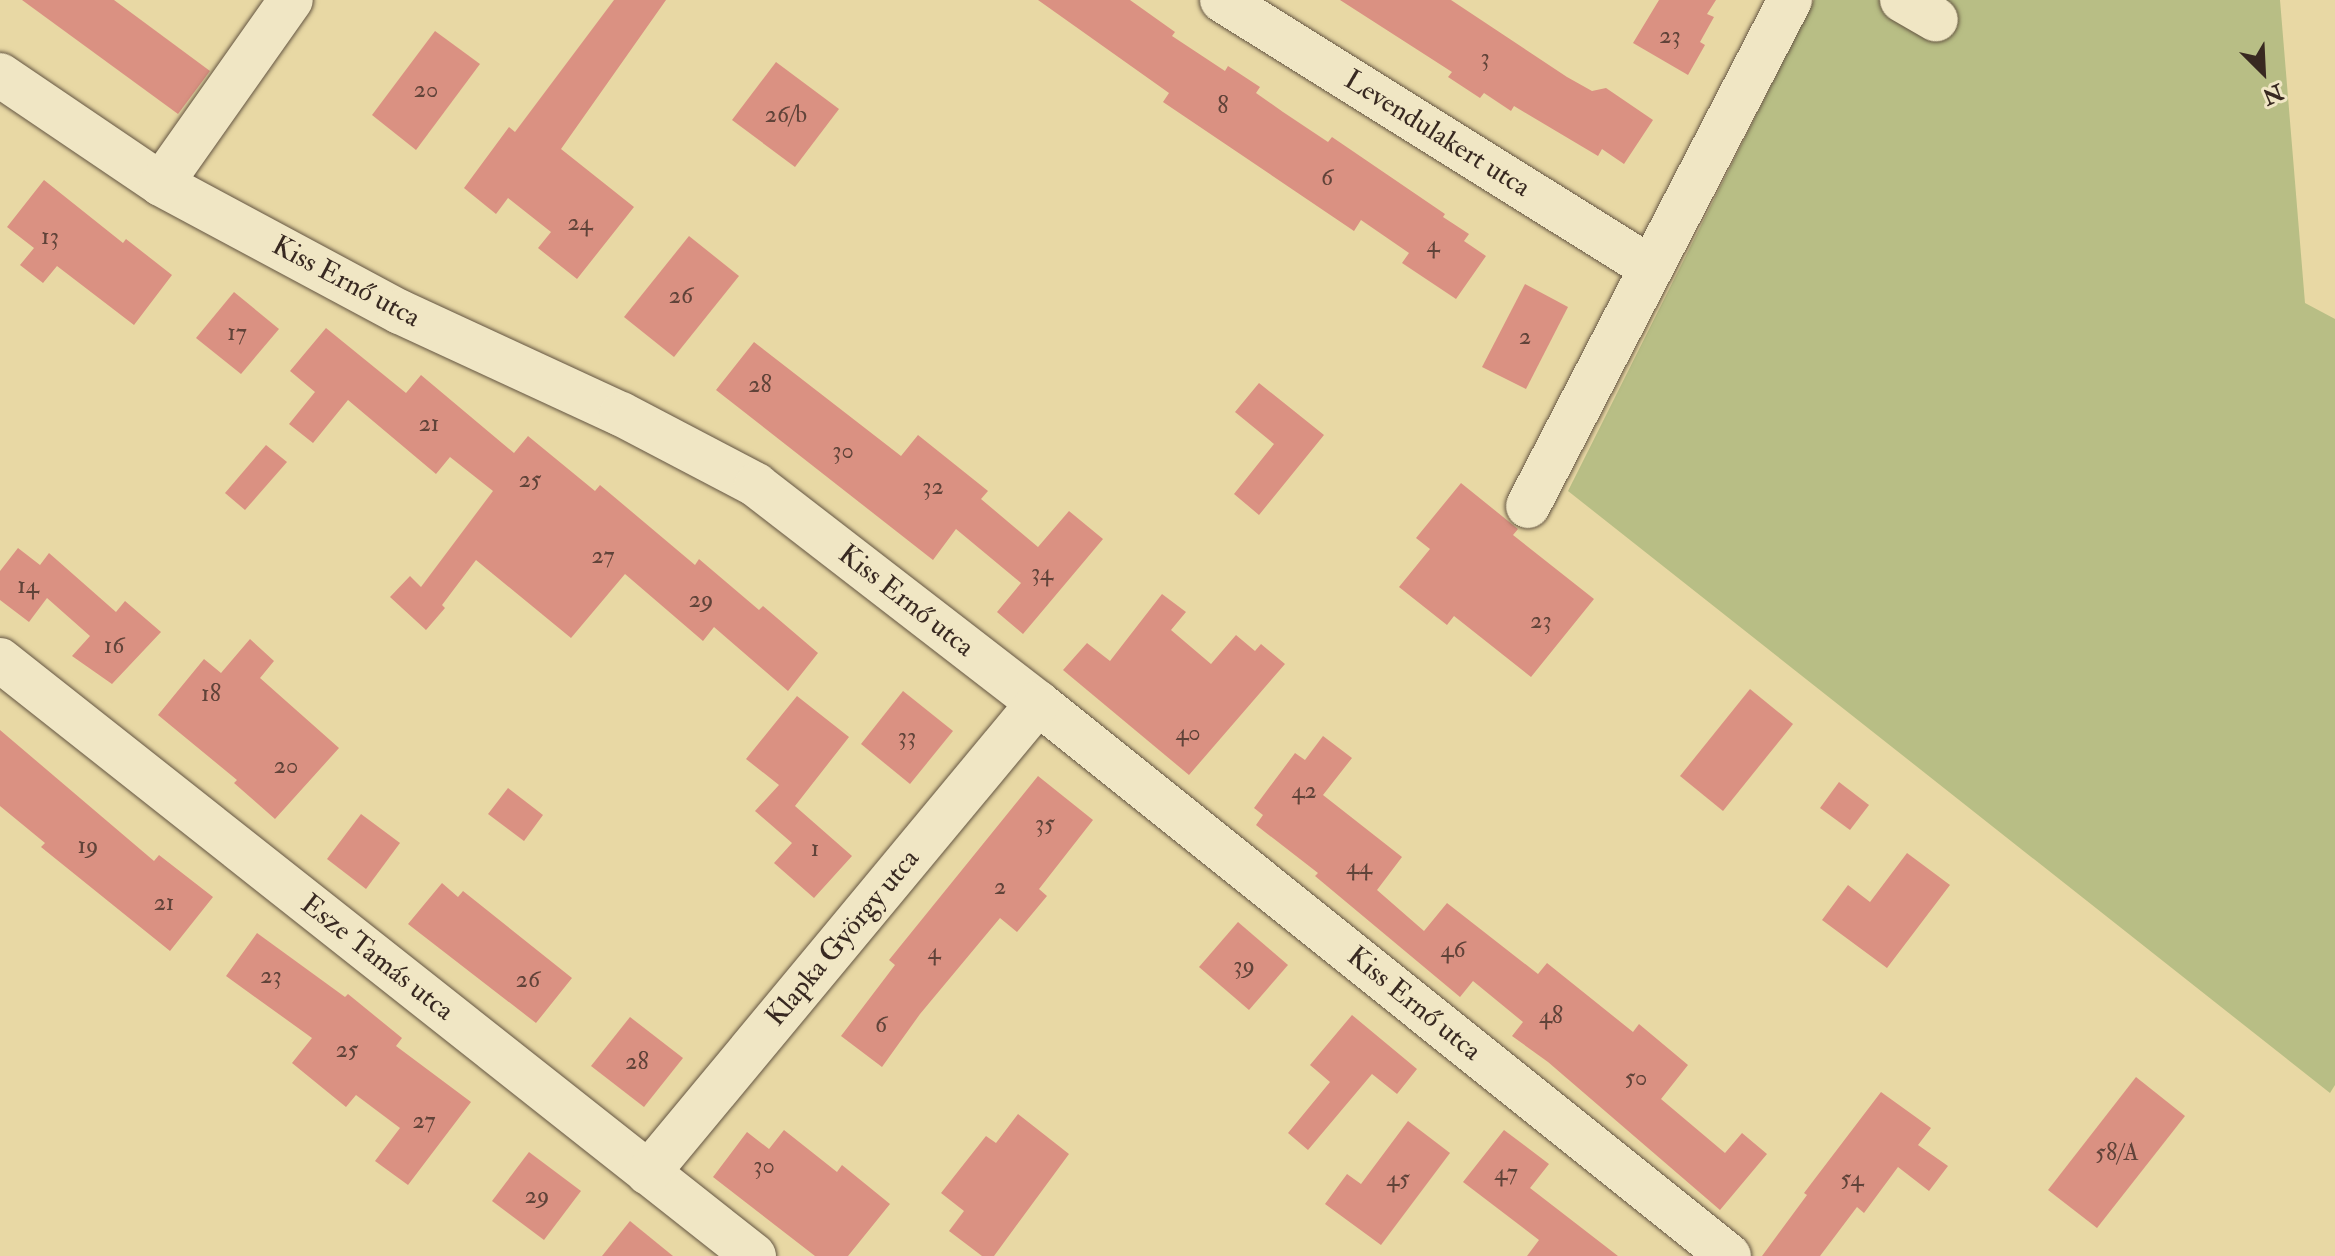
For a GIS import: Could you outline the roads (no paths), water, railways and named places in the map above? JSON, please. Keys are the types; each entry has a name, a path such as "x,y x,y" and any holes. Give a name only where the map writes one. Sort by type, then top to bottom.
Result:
{"street":[{"path":"161,184 291,0"},
{"name":"Levendulakert utca","path":"1222,0 1651,268"},
{"path":"1528,506 1790,0"},
{"name":"Kiss Ernő utca","path":"0,75 161,184 400,312 621,414 756,485 1038,703 1729,1256"},
{"name":"Esze Tamás utca","path":"0,660 754,1256"},
{"name":"Klapka György utca","path":"648,1173 1038,703"}]}
